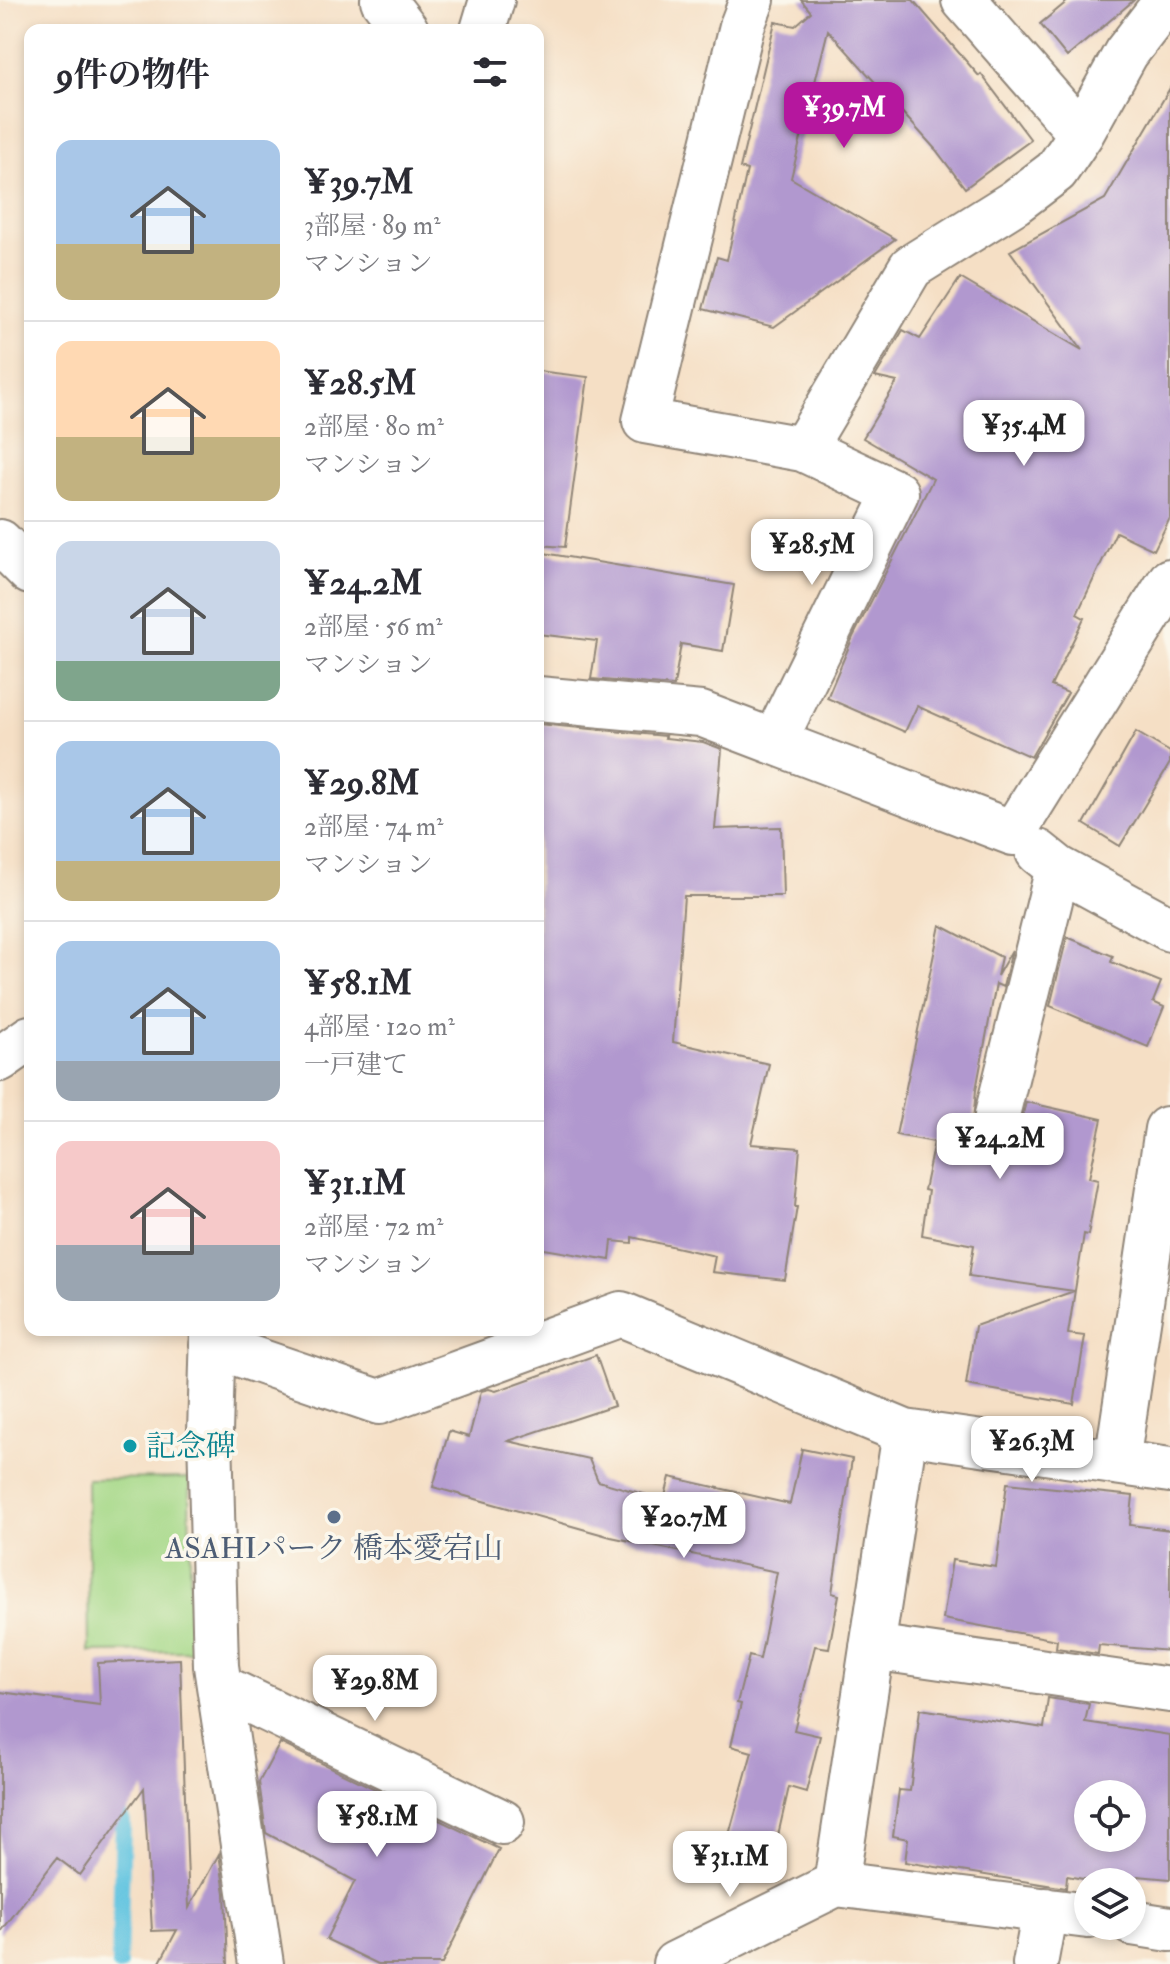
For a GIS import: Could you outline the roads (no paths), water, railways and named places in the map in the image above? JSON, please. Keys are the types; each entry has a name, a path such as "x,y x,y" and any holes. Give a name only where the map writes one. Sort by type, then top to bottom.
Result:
{"street":[{"path":"383,0 401,24"},
{"path":"485,24 492,0"},
{"path":"752,0 742,26 645,421 803,449 896,493 774,742"},
{"path":"964,0 1081,134"},
{"path":"803,449 911,267 1015,202 1056,171 1081,134 1126,53 1167,0"},
{"path":"0,542 24,566"},
{"path":"1013,833 1170,581"},
{"path":"544,700 701,714 1013,833 1058,868 1170,929"},
{"path":"997,1115 1058,868"},
{"path":"0,1059 24,1042"},
{"path":"1117,1462 1161,1236 1167,1129"},
{"path":"261,1964 216,1666 210,1433 213,1338 379,1402 621,1314 905,1432 1170,1470"},
{"path":"836,1884 905,1432"},
{"path":"872,1647 1170,1690"},
{"path":"219,1686 502,1822"},
{"path":"675,1964 836,1884 1074,1914"},
{"path":"1035,1964 1045,1910"},
{"path":"1146,1925 1170,1929"}],"waterway":[{"path":"110,1801 123,1822 119,1964"}],"place":[{"name":"記念碑","path":"130,1446"},
{"name":"ASAHIパーク 橋本愛宕山","path":"334,1517"}]}
